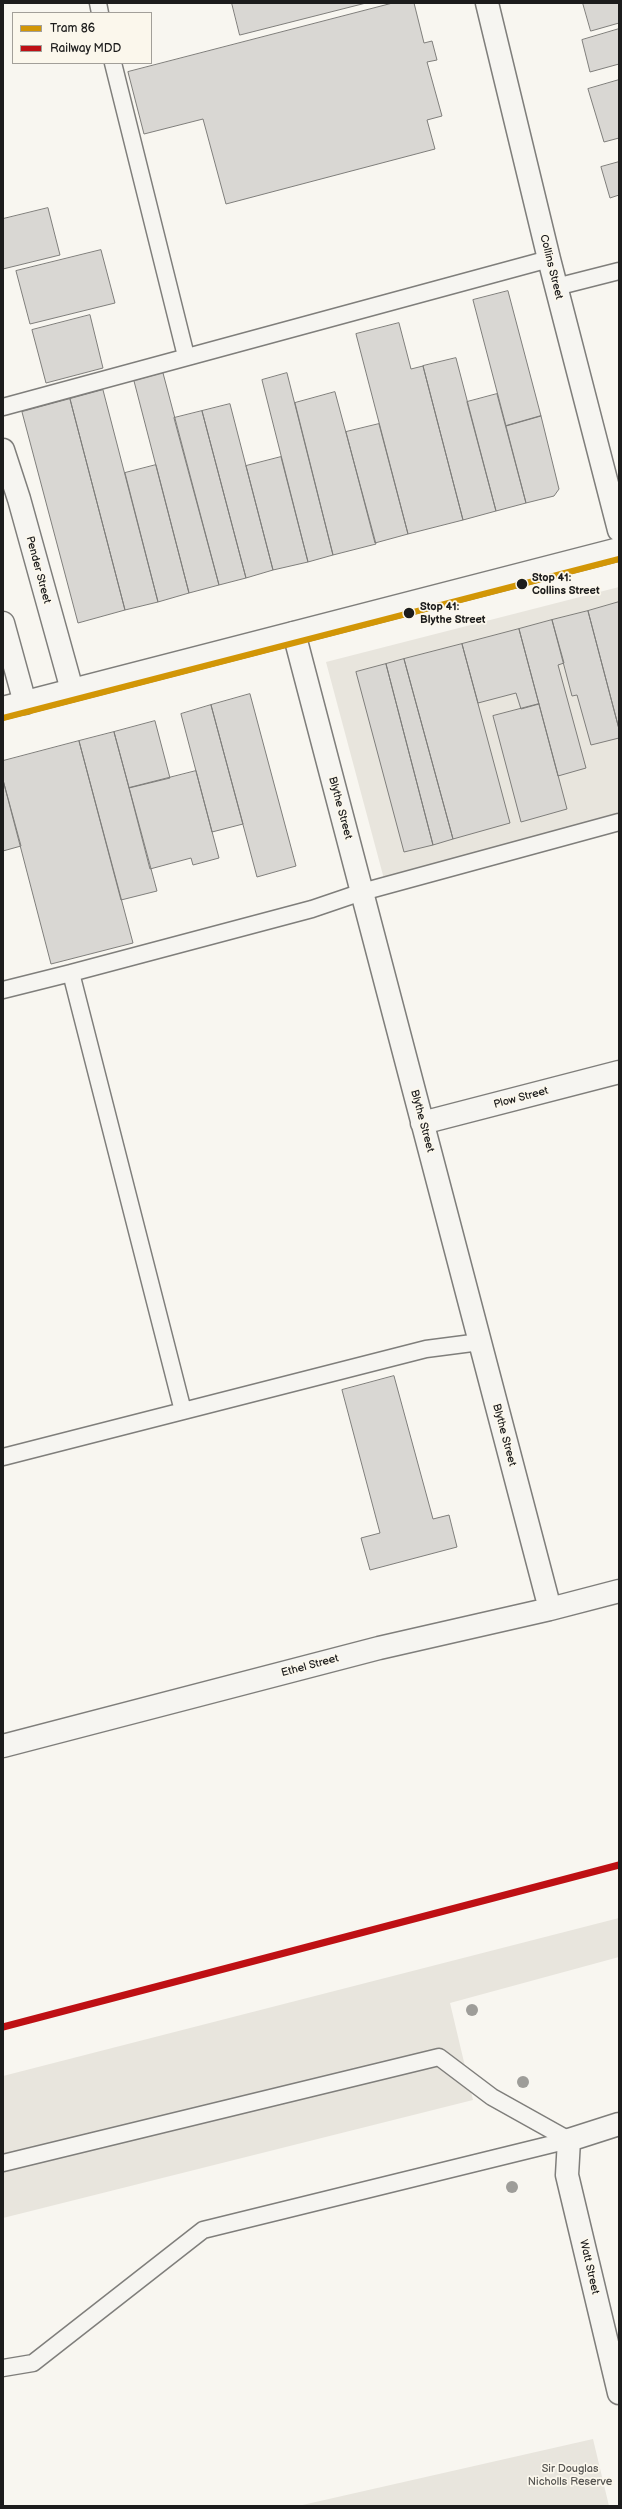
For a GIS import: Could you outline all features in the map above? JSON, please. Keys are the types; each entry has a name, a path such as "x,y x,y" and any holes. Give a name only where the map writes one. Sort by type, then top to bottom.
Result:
{"street":[{"name":"Collins Street","path":"486,3 556,287 619,530"},
{"name":"Pender Street","path":"3,450 19,499 72,690"},
{"path":"3,708 619,549"},
{"path":"3,622 25,703"},
{"name":"Blythe Street","path":"294,633 550,1609"},
{"name":"Plow Street","path":"422,1123 619,1072"},
{"name":"Ethel Street","path":"3,1746 371,1650 550,1609 619,1591"},
{"path":"569,2140 619,2124"},
{"name":"Watt Street","path":"569,2140 567,2175 619,2394"}],"lane":[{"path":"113,64 186,356"},
{"path":"3,407 186,356 549,259"},
{"path":"556,287 619,271"},
{"path":"3,990 312,909 362,892 619,822"},
{"path":"71,973 184,1411"},
{"path":"3,1457 426,1349 480,1342"},
{"path":"3,2163 439,2056 492,2097 569,2140"},
{"path":"3,2368 33,2363 203,2230 569,2140"}],"shaded area":[{"path":"619,587 619,815 384,879 326,662"},
{"path":"619,1918 619,1957 450,2003 473,2100 3,2218 3,2076"},
{"name":"Sir Douglas Nicholls Reserve","path":"593,2439 609,2506 298,2506"}],"building":[{"path":"232,3 366,3 240,35"},
{"path":"393,3 414,3 424,43 432,41 437,60 427,62 442,116 427,120 435,149 226,204 203,119 144,134 128,72"},
{"path":"583,3 619,3 619,23 591,31"},
{"path":"619,29 619,64 590,72 582,40"},
{"path":"619,80 619,138 604,142 588,89"},
{"path":"619,162 619,195 610,198 601,167"},
{"path":"48,208 60,255 3,269 3,219"},
{"path":"101,250 115,303 30,324 16,271"},
{"path":"508,291 541,416 506,426 473,300"},
{"path":"90,315 103,368 46,383 32,330"},
{"path":"399,323 411,369 423,366 463,520 408,534 356,334"},
{"path":"456,358 496,511 463,520 423,366"},
{"path":"163,373 219,585 189,593 134,381"},
{"path":"287,373 333,555 308,562 262,380"},
{"path":"103,390 158,602 125,610 70,399"},
{"path":"335,392 376,544 333,555 295,403"},
{"path":"497,394 526,503 496,511 467,402"},
{"path":"70,399 125,610 78,623 22,412"},
{"path":"230,404 273,570 246,578 202,411"},
{"path":"202,411 246,578 219,585 174,418"},
{"path":"541,416 559,489 554,496 526,503 506,426"},
{"path":"379,424 408,534 375,543 346,432"},
{"path":"281,457 308,562 273,570 246,466"},
{"path":"156,465 189,593 158,602 125,473"},
{"path":"619,602 619,729 588,611"},
{"path":"588,611 619,729 619,738 591,745 577,695 572,696 552,620"},
{"path":"552,620 564,663 558,665 586,768 558,776 519,629"},
{"path":"519,629 539,704 521,709 516,693 478,703 462,644"},
{"path":"462,644 510,823 453,839 404,659"},
{"path":"404,659 453,839 433,845 386,664"},
{"path":"386,664 433,845 404,852 356,672"},
{"path":"250,694 296,866 257,877 211,705"},
{"path":"539,704 567,809 521,822 493,716"},
{"path":"211,705 243,824 212,832 181,714"},
{"path":"155,721 170,778 129,788 114,732"},
{"path":"114,732 157,891 121,900 79,741"},
{"path":"79,741 133,943 51,964 3,780 3,761"},
{"path":"196,771 219,858 193,865 191,858 150,869 129,788"},
{"path":"3,780 21,846 3,851"},
{"path":"394,1376 433,1519 449,1515 457,1547 370,1570 361,1538 380,1533 342,1390"}],"tram line":[{"name":"86","path":"3,718 619,559"}],"rail line":[{"name":"MDD","path":"3,2027 619,1865"}],"place":[{"name":"Stop 41: Collins Street","path":"522,584"},
{"name":"Stop 41: Blythe Street","path":"409,613"}]}
